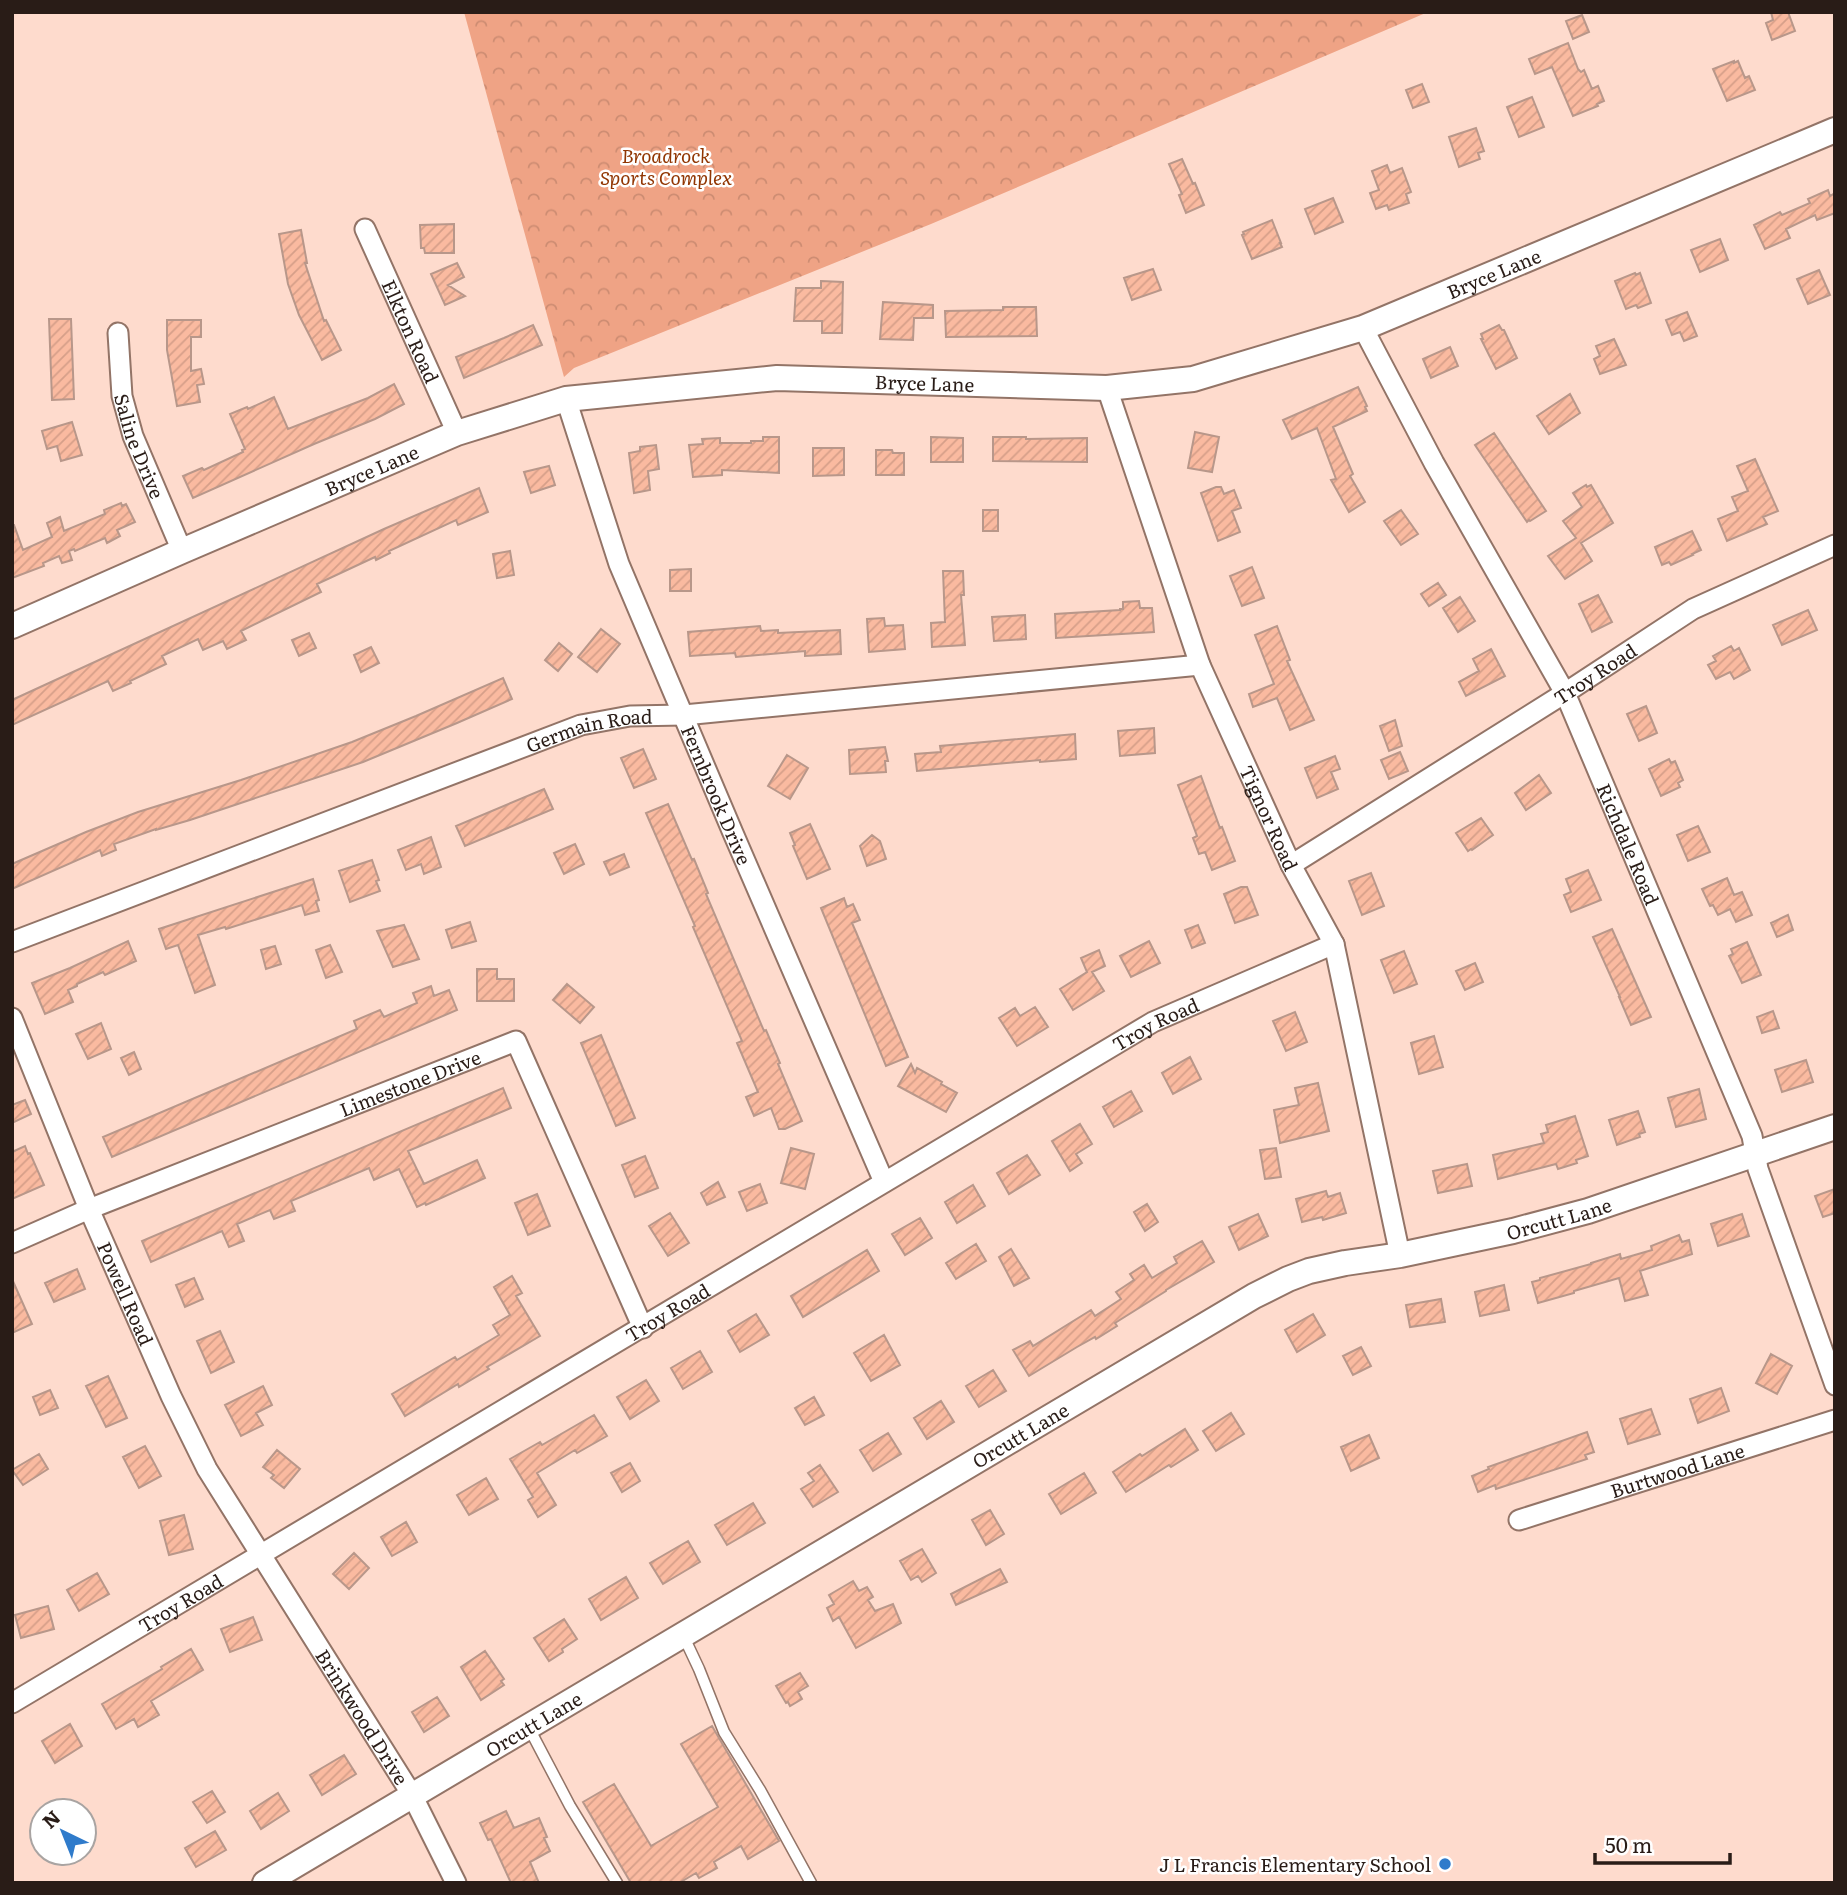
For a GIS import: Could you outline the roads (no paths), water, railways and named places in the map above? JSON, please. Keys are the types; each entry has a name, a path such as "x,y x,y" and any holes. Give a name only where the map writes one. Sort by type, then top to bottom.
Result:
{"street":[{"name":"Bryce Lane","path":"12,626 457,433 566,399 777,378 1107,388 1193,379 1363,328 1835,130"},
{"name":"Elkton Road","path":"365,229 457,433"},
{"name":"Richdale Road","path":"1363,328 1434,463 1565,693 1752,1136 1758,1169 1835,1385"},
{"name":"Saline Drive","path":"118,333 122,396 133,436 181,551"},
{"name":"Tignor Road","path":"1107,388 1200,665 1291,864 1334,944 1400,1255"},
{"name":"Fernbrook Drive","path":"566,399 619,564 884,1182"},
{"name":"Troy Road","path":"1291,864 1693,610 1835,545"},
{"name":"Germain Road","path":"12,942 581,725 630,716 684,715 1200,665"},
{"name":"Troy Road","path":"15,1695 261,1555 1153,1022 1334,944"},
{"name":"Powell Road","path":"12,1018 89,1209 171,1396 207,1469 261,1555"},
{"name":"Limestone Drive","path":"12,1243 89,1209 516,1041 643,1328"},
{"name":"Orcutt Lane","path":"265,1883 1254,1296 1288,1279 1345,1263 1400,1255 1513,1231 1588,1211 1835,1127"},
{"name":"Burtwood Lane","path":"1519,1520 1835,1420"},
{"name":"Brinkwood Drive","path":"261,1555 412,1795 456,1883"}],"lane":[{"path":"682,1634 724,1732 811,1883"},
{"path":"527,1726 570,1806 617,1883"}],"place":[{"name":"J L Francis Elementary School","path":"1445,1864"}],"park label":[{"name":"Broadrock Sports Complex","path":"666,166"}]}
